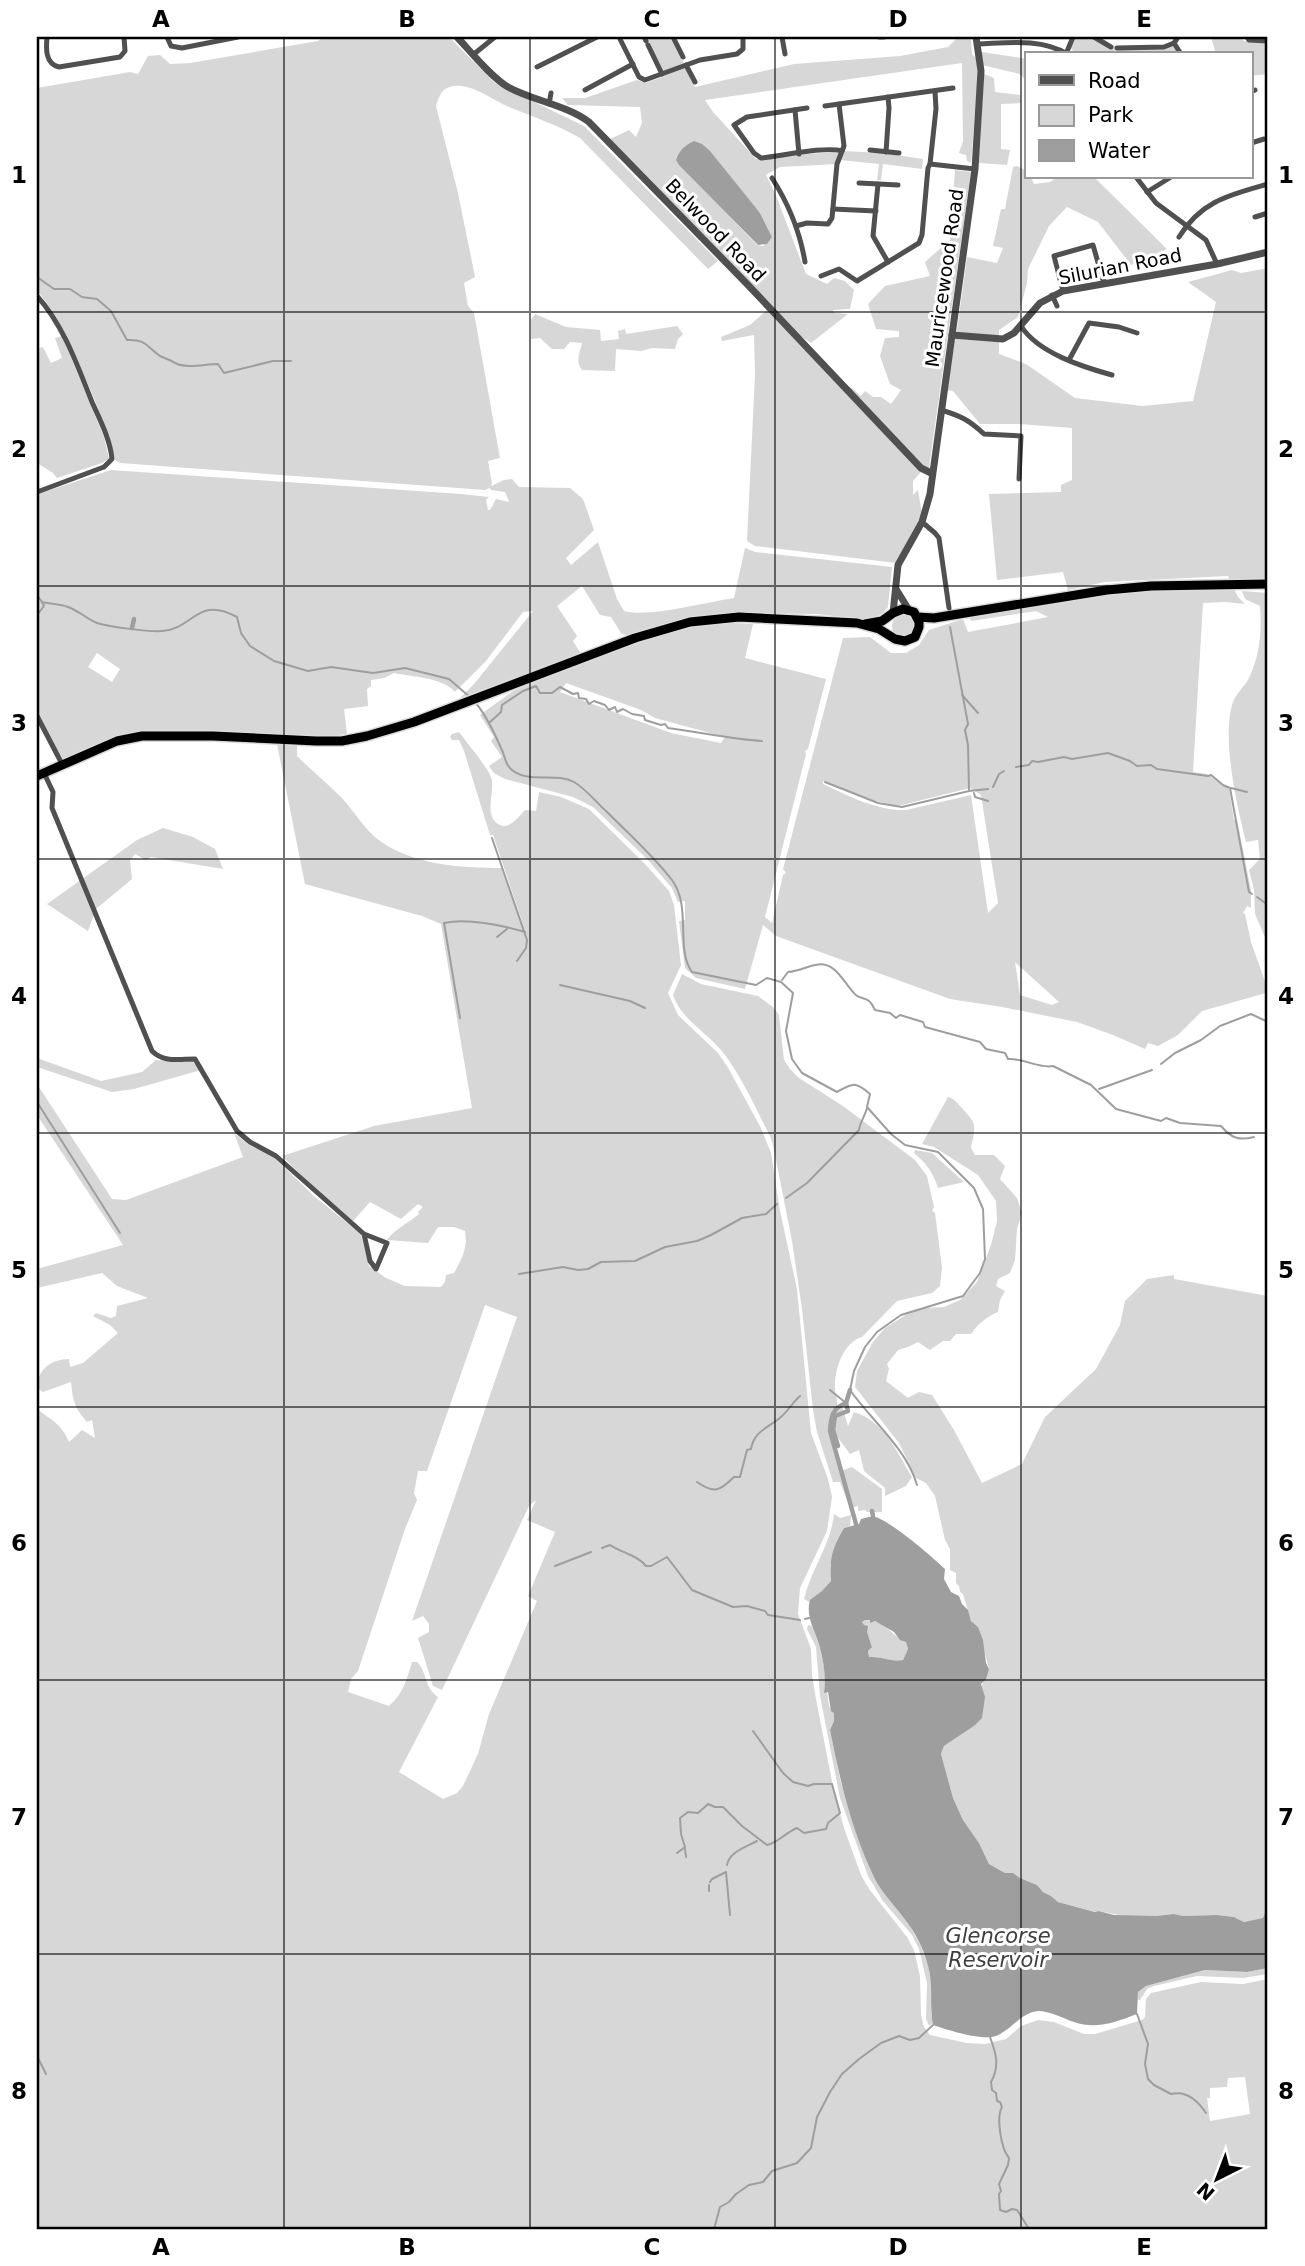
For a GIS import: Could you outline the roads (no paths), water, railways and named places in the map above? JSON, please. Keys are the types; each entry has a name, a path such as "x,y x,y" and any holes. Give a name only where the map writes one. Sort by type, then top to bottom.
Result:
{"highway":[{"path":"917,617 934,618 1107,590 1151,586 1268,584"},
{"path":"41,774 117,741 142,736 342,741 396,728 628,640 683,623 739,617 876,624 903,609 909,610 917,617 919,627 915,637 900,641 865,624"},
{"path":"891,615 887,627 891,636"},
{"path":"919,627 934,618"}],"street":[{"path":"47,37 46,48 50,62 59,67 120,57 125,51 124,37"},
{"path":"167,37 170,46 182,48 238,37"},
{"name":"Belwood Road","path":"457,37 503,83 582,117 597,130 921,468 931,473"},
{"path":"478,37 484,44"},
{"path":"474,54 495,37"},
{"path":"537,67 597,37"},
{"path":"620,37 642,79 649,80 700,60 737,54 743,49 743,37"},
{"path":"673,37 683,57"},
{"path":"782,37 785,54"},
{"path":"1094,37 1114,47 1164,47 1174,43 1178,37"},
{"path":"1247,37 1250,40 1256,38 1268,41"},
{"path":"646,41 660,76"},
{"path":"977,41 1040,44 1052,46 1062,52"},
{"name":"Mauricewood Road","path":"891,615 898,565 922,522 928,503 975,169 981,71 977,41"},
{"path":"1174,43 1180,52"},
{"path":"589,90 633,64"},
{"path":"686,65 695,82"},
{"path":"825,106 953,88"},
{"path":"821,276 839,269 856,281 915,246 920,239 936,109 935,90"},
{"path":"548,104 551,93"},
{"path":"886,152 888,97"},
{"path":"796,226 828,223 832,218 837,164 844,146 839,104"},
{"path":"807,108 747,117 734,125 758,157 836,149 842,151"},
{"path":"795,110 799,154"},
{"path":"1252,143 1264,139"},
{"path":"870,150 898,153"},
{"path":"930,163 975,169"},
{"path":"772,177 796,226 805,262"},
{"path":"1137,178 1156,203 1206,240 1217,264"},
{"path":"1147,192 1169,178"},
{"path":"859,183 898,186"},
{"path":"878,184 873,236 888,262"},
{"path":"1179,237 1202,209 1232,193 1268,184"},
{"path":"833,209 876,211"},
{"path":"1255,217 1268,213"},
{"path":"1063,291 1054,256 1093,245 1106,284"},
{"name":"Silurian Road","path":"952,335 1003,339 1021,326 1032,309 1063,291 1268,253"},
{"path":"1052,295 1057,306"},
{"path":"37,296 63,333 107,437 112,459 104,467 37,492"},
{"path":"1069,360 1089,323 1119,327 1137,333"},
{"path":"1021,326 1035,341 1069,360 1112,375"},
{"path":"941,410 973,422 984,433 1021,436 1018,479"},
{"path":"922,522 939,538 949,608"},
{"path":"896,588 909,610"},
{"path":"37,716 62,764"},
{"path":"41,774 53,792 52,808 152,1051 166,1060 195,1059 237,1130 250,1142 276,1156 364,1234 387,1242 384,1255 376,1269 370,1261 364,1234"}],"water":[{"path":"694,141 710,151 760,213 772,237 767,244 758,245 679,165 676,160 679,153"},
{"name":"Glencorse Reservoir","path":"873,1516 890,1524 945,1569 944,1579 951,1592 959,1596 968,1610 971,1621 978,1627 983,1640 989,1669 981,1684 985,1697 982,1718 944,1746 941,1754 953,1798 989,1864 1037,1885 1058,1902 1095,1912 1114,1915 1217,1915 1234,1917 1244,1922 1263,1918 1265,1913 1268,1914 1268,1968 1247,1972 1205,1970 1146,1986 1138,1992 1137,2014 1106,2024 1082,2024 1038,2011 1027,2014 1001,2033 990,2037 964,2034 933,2025 931,1981 924,1953 912,1929 875,1879 848,1806 830,1730 834,1713 831,1711 828,1692 824,1693 823,1659 809,1613 810,1600 831,1581 833,1553 844,1528 859,1524 861,1519","holes":["870,1620 870,1623 875,1621 906,1642 908,1649 903,1660 869,1657 868,1651 872,1647 867,1632 868,1626 862,1622"]}],"waterway":[{"path":"37,277 54,289 70,289 82,297 97,299 111,311 127,340 142,342 160,356 179,365 218,364 224,373 273,361 291,361"},
{"path":"37,555 37,563"},
{"path":"37,595 42,602 68,607 97,623 139,630 173,629 204,611 224,611 237,617 241,633 250,646 274,661 308,671 331,667 373,673 405,668 449,679 471,698"},
{"path":"37,615 44,606 42,602"},
{"path":"132,628 134,619"},
{"path":"950,627 968,724 965,730 969,790"},
{"path":"489,723 501,712 502,705 523,691 536,686 540,693 552,693 560,687 573,694 578,693 579,698 586,699 589,704 594,701 605,705 609,710 615,707 617,712 623,709 644,716 645,720 665,724 668,728 762,741"},
{"path":"962,695 978,713"},
{"path":"475,702 490,724 509,768 526,776 559,778 574,782 665,871 678,891 683,915 685,952 692,972 756,985 767,978 781,982 793,993 786,1031 792,1059 802,1073 837,1092 851,1085 861,1087 870,1094 867,1107 891,1134 905,1145 938,1152 974,1188 983,1209 985,1259 980,1273 963,1296 901,1315 877,1332 865,1347 854,1371 850,1390 897,1447 917,1485"},
{"path":"1016,767 1029,765 1032,761 1064,757 1072,759 1108,753 1137,766 1151,765 1157,769 1211,775 1230,788 1249,892 1252,894"},
{"path":"993,787 999,774 1004,771"},
{"path":"825,782 878,803 902,807 988,789"},
{"path":"1231,788 1247,792"},
{"path":"974,793 975,797 988,801"},
{"path":"492,838 527,940 526,948 517,961"},
{"path":"1257,897 1268,905"},
{"path":"460,1018 444,923 484,923 525,932"},
{"path":"497,937 507,929"},
{"path":"782,980 788,972 822,964 838,973 856,995 870,1002 875,1010 890,1013 896,1018 900,1015 923,1022 925,1027 980,1042 986,1049 1005,1053 1008,1059 1053,1066 1091,1085 1116,1109 1161,1121 1166,1118 1180,1123 1221,1126 1232,1136 1244,1139 1254,1137"},
{"path":"560,985 630,1001 645,1008"},
{"path":"1161,1064 1220,1026 1251,1014 1268,1022"},
{"path":"1099,1089 1152,1070"},
{"path":"37,1102 120,1233"},
{"path":"786,1198 807,1183 859,1130 867,1108"},
{"path":"519,1274 563,1267 588,1269 601,1262 635,1261 665,1247 697,1241 742,1218 766,1214 777,1204"},
{"path":"830,1390 846,1403"},
{"path":"850,1390 846,1403 833,1414 830,1431 856,1524"},
{"path":"697,1482 717,1489 734,1477 740,1477 747,1450 751,1449 755,1438 781,1417 800,1396"},
{"path":"838,1446 833,1430 835,1416 848,1411 846,1403"},
{"path":"872,1511 873,1516"},
{"path":"602,1548 610,1545 646,1566 667,1557 692,1590 733,1607 747,1606 765,1611 768,1615 800,1620"},
{"path":"555,1566 591,1552"},
{"path":"805,1619 809,1618"},
{"path":"677,1853 685,1847 680,1818 688,1812 698,1813 708,1804 723,1807 767,1845 797,1828 804,1833 826,1829 828,1823 840,1813 832,1784 808,1786 793,1782 783,1773 753,1731"},
{"path":"727,1865 734,1853 757,1841"},
{"path":"685,1849 686,1857"},
{"path":"710,1882 726,1872 730,1915"},
{"path":"709,1885 709,1891"},
{"path":"1137,2014 1148,2044 1145,2064 1148,2079 1171,2094 1177,2093 1192,2098 1206,2113"},
{"path":"714,2229 720,2207 749,2185 763,2182 772,2171 797,2163 811,2148 817,2117 842,2074 881,2043 899,2036 910,2040 919,2038 933,2025"},
{"path":"990,2037 996,2060 992,2090 1002,2107 999,2118 1000,2133 1009,2158 999,2184 1000,2210 1017,2210 1029,2229"},
{"path":"37,2056 46,2074"}]}
